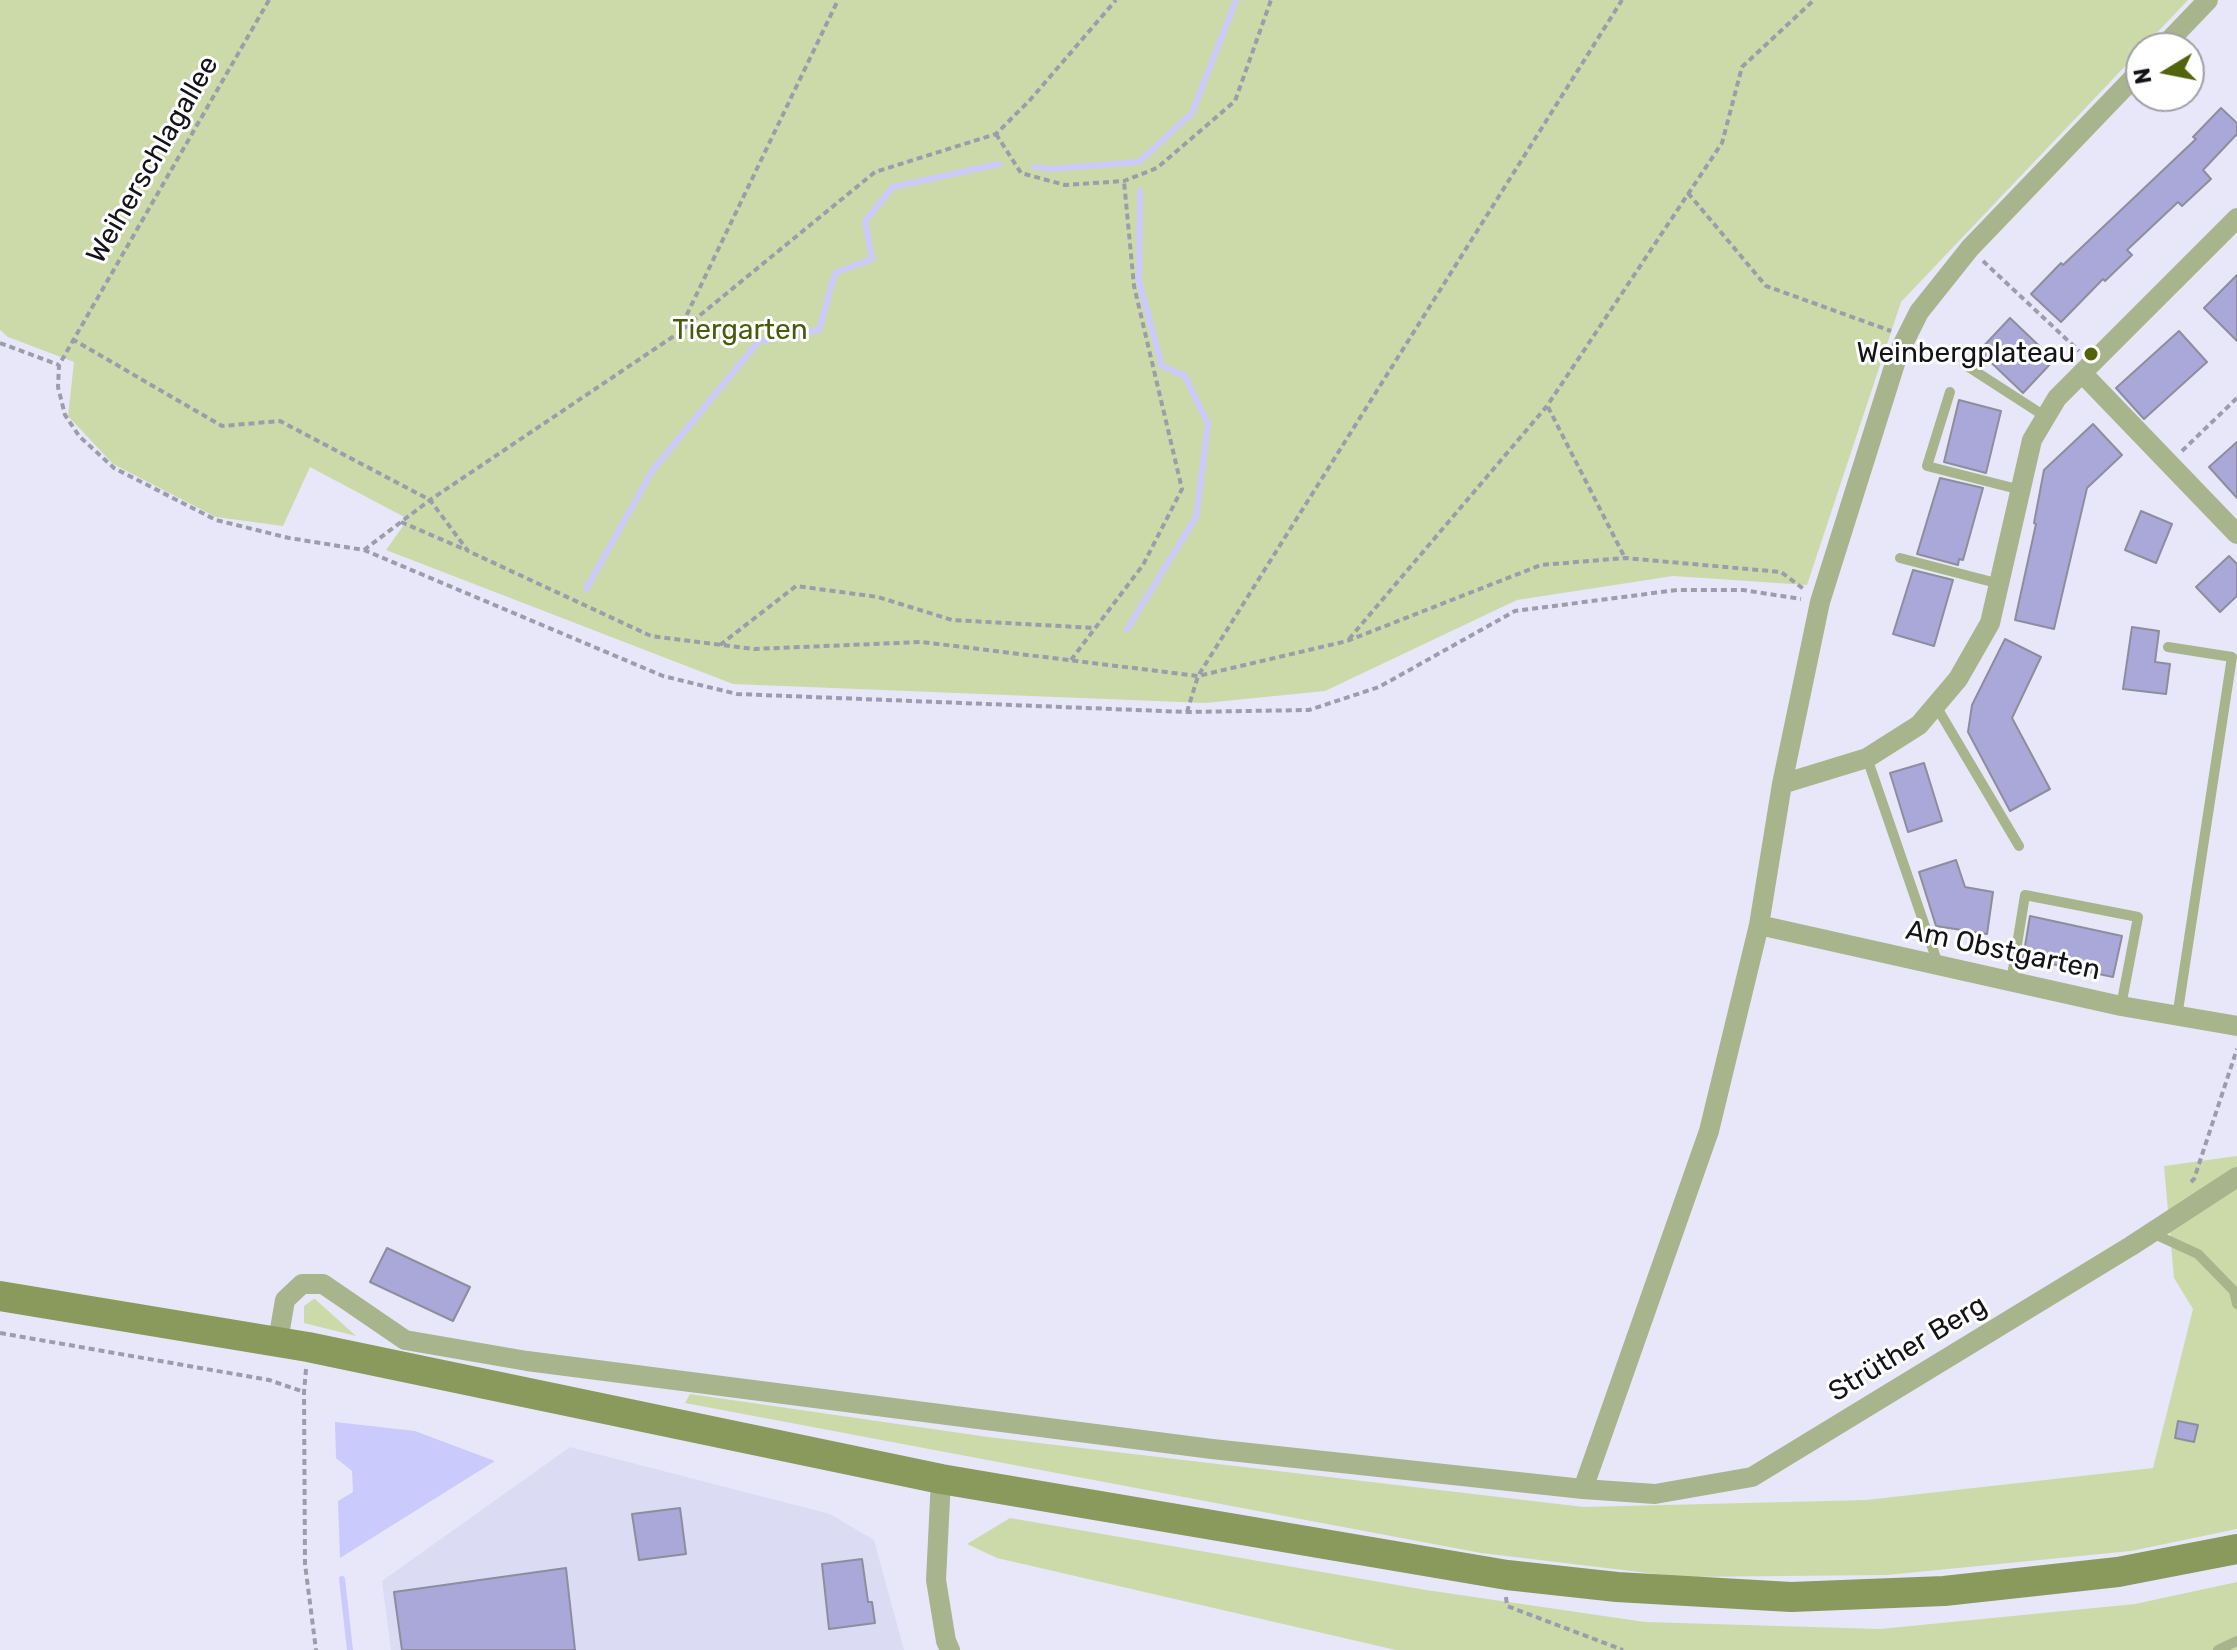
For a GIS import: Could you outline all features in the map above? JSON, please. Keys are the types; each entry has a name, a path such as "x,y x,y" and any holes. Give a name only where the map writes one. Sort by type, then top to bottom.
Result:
{"main road":[{"path":"0,1296 278,1341 941,1479 1507,1575 1617,1587 1791,1597 1944,1591 2118,1572 2237,1549"}],"street":[{"path":"2177,32 2208,0"},
{"path":"1583,1489 1709,1131 1759,925 1782,784 1820,602 1898,354 1919,312 1970,248 2125,87"},
{"path":"1782,784 1867,758 1919,725 1958,679 1990,623 2032,440 2057,398 2237,218"},
{"path":"2087,369 2168,464 2237,534"},
{"name":"Am Obstgarten","path":"1759,925 2121,1006 2237,1026"},
{"name":"Strüther Berg","path":"278,1341 285,1300 302,1284 323,1284 405,1340 527,1361 1212,1449 1655,1494 1752,1477 2152,1233 2237,1177"},
{"path":"941,1479 936,1580 950,1650"}],"lane":[{"path":"1964,364 2046,417"},
{"path":"1950,392 1927,466 2021,490"},
{"path":"1900,558 2000,584"},
{"path":"2168,647 2232,657 2177,1017"},
{"path":"1936,706 2019,846"},
{"path":"1867,758 1938,966"},
{"path":"2011,982 2025,895 2138,917 2121,1006"},
{"path":"2152,1233 2198,1254 2234,1291 2237,1304"},
{"path":"2218,1650 2237,1641"}],"path":[{"name":"Weiherschlagallee","path":"59,365 269,0"},
{"path":"677,334 838,0"},
{"path":"364,550 430,500 677,334 875,172 996,134 1030,100 1116,0"},
{"path":"996,134 1021,173 1065,185 1124,181 1157,168 1235,101 1271,0"},
{"path":"1187,712 1198,676 1622,0"},
{"path":"1347,641 1547,406 1722,143 1742,67 1814,0"},
{"path":"1071,660 1143,565 1182,489 1134,286 1124,181"},
{"path":"1688,193 1766,286 1907,336"},
{"path":"1970,248 2087,369"},
{"path":"72,339 222,426 280,421 430,500 468,551"},
{"path":"0,343 59,365 58,387 65,415 79,436 114,468 216,520 289,538 364,550 663,676 737,694 1187,712 1309,710 1379,687 1515,611 1677,590 1743,590 1820,602"},
{"path":"2168,464 2237,398"},
{"path":"1547,406 1625,558"},
{"path":"401,522 651,636 754,649 922,642 1198,676 1347,641 1541,565 1625,558 1781,572 1820,602"},
{"path":"720,645 796,586 878,597 952,620 1095,628"},
{"path":"2183,1212 2175,1197 2194,1179 2237,1049"},
{"path":"0,1333 269,1380 304,1392"},
{"path":"308,1347 304,1392 305,1564 316,1650"},
{"path":"1506,1594 1507,1606 1623,1650"}],"shaded area":[{"path":"570,1447 830,1514 874,1540 904,1650 391,1650 382,1581"}],"green space":[{"name":"Tiergarten","path":"0,0 2188,0 2158,32 2125,32 2125,66 1901,302 1807,585 1673,576 1517,600 1325,691 1205,703 733,684 386,550 408,519 310,467 283,526 216,517 113,464 68,416 74,362 8,337 0,330"},
{"path":"2237,1156 2237,1529 2131,1551 1887,1575 1681,1577 1481,1553 685,1403 690,1394 988,1437 1584,1507 1866,1500 2153,1468 2193,1309 2174,1278 2164,1166"},
{"path":"315,1299 356,1336 304,1323 304,1306"},
{"path":"1010,1518 1426,1590 1645,1622 1880,1629 2135,1604 2237,1582 2237,1650 1396,1650 997,1558 967,1544"}],"water":[{"path":"335,1422 415,1431 495,1461 340,1558 338,1501 353,1492 352,1471 336,1458"}],"building":[{"path":"2221,108 2237,123 2237,134 2203,170 2211,179 2182,206 2178,202 2127,250 2132,255 2105,281 2103,279 2061,322 2031,294 2196,139 2193,137"},
{"path":"2237,275 2237,341 2204,308"},
{"path":"2010,318 2054,360 2023,393 1979,351"},
{"path":"2179,331 2207,362 2144,419 2116,388"},
{"path":"1959,400 2001,411 1986,473 1944,462"},
{"path":"2093,424 2122,455 2087,488 2054,629 2015,620 2044,470"},
{"path":"2237,442 2237,498 2209,467"},
{"path":"1940,478 1983,488 1963,560 1959,559 1958,565 1917,554"},
{"path":"2141,511 2172,524 2156,563 2125,550"},
{"path":"2229,556 2237,564 2237,596 2220,612 2196,587"},
{"path":"1913,570 1953,580 1934,646 1893,634"},
{"path":"2132,627 2159,631 2155,662 2170,664 2166,694 2123,689"},
{"path":"2005,639 2041,657 2012,718 2050,789 2010,811 1968,732 1972,705"},
{"path":"1924,763 1942,821 1908,832 1890,773"},
{"path":"1956,860 1965,887 1993,892 1987,934 1936,926 1919,872"},
{"path":"2030,916 2122,936 2113,977 2023,958"},
{"path":"387,1248 470,1287 453,1321 370,1282"},
{"path":"2178,1421 2198,1425 2194,1442 2175,1438"},
{"path":"680,1508 686,1554 639,1560 632,1514"},
{"path":"862,1559 868,1602 872,1602 875,1623 829,1629 822,1564"},
{"path":"566,1568 575,1650 402,1650 394,1592"}],"waterway":[{"path":"1034,167 1051,169 1139,162 1192,113 1236,0"},
{"path":"586,589 652,471 758,342 819,330 835,273 872,259 865,221 893,187 999,164"},
{"path":"1127,629 1196,517 1208,424 1185,376 1162,366 1139,281 1140,191"},
{"path":"342,1579 350,1650"}],"place":[{"name":"Weinbergplateau","path":"2091,354"}]}
